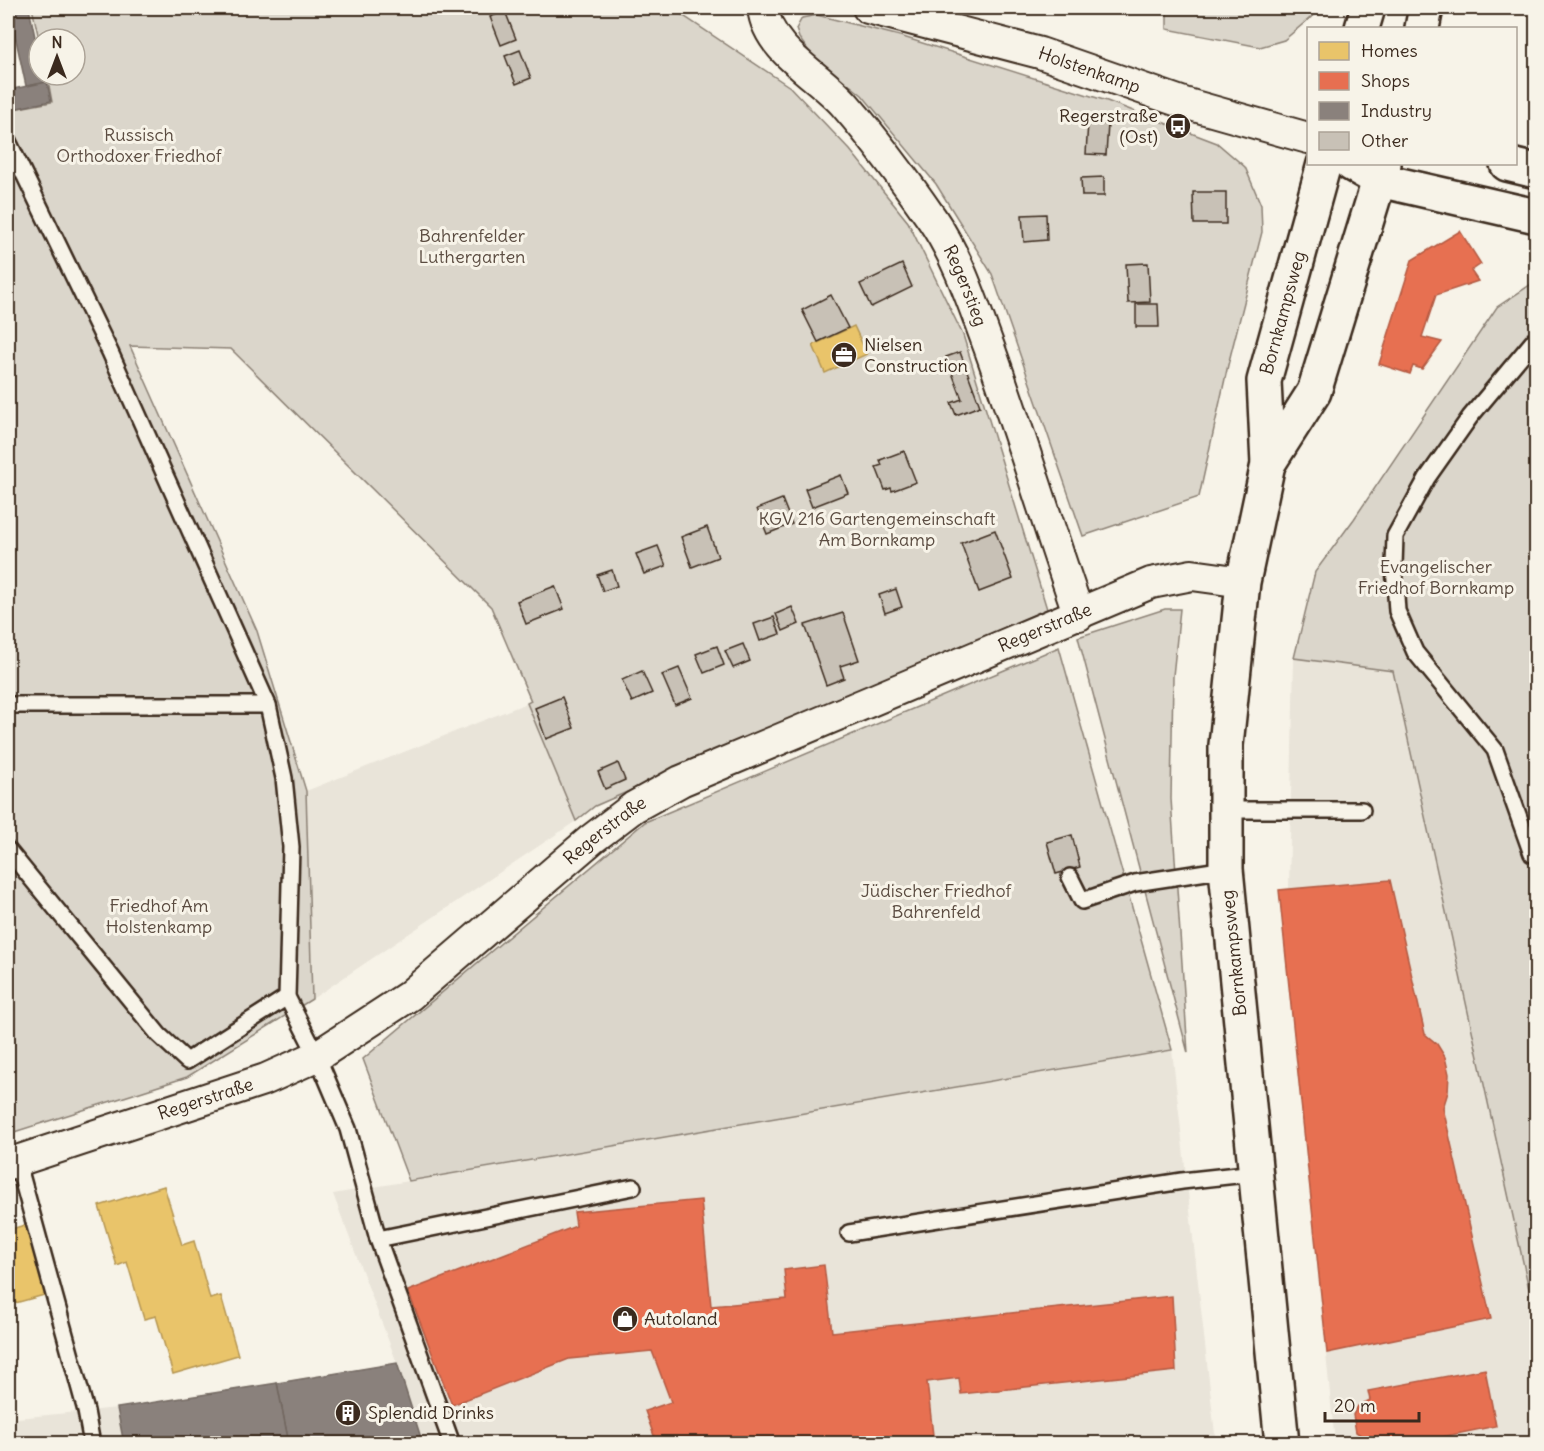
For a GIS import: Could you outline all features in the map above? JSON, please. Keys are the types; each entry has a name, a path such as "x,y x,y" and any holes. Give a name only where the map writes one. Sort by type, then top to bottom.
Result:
{"main road":[{"path":"1362,27 1368,8"},
{"path":"1422,27 1426,8"},
{"name":"Bornkampsweg","path":"1282,1443 1226,870 1224,810 1230,684 1243,582 1268,464 1264,381 1324,165"},
{"path":"1355,165 1536,216"},
{"path":"1511,165 1536,171"},
{"name":"Bornkampsweg","path":"1268,464 1314,392 1381,172"}],"street":[{"name":"Regerstieg","path":"763,8 768,27 777,40 844,103 889,159 934,221 955,261 1000,379 1079,615"},
{"name":"Holstenkamp","path":"868,8 1040,53 1184,103 1307,138"},
{"name":"Regerstraße","path":"12,1162 266,1079 317,1056 410,996 592,839 634,807 681,781 1151,583 1192,575 1243,582"}],"lane":[{"path":"8,141 110,352 268,705 284,778 291,847 287,997 317,1056 348,1129 378,1239 452,1443"},
{"path":"1536,338 1470,417 1427,478 1395,536 1394,566 1397,611 1416,652 1495,750 1532,854 1536,850"},
{"path":"8,705 268,705"},
{"path":"1224,810 1362,810"},
{"path":"8,850 159,1035 187,1061 287,997"},
{"path":"1070,877 1082,901 1135,883 1226,870"},
{"path":"12,1162 86,1411 92,1443"},
{"path":"849,1233 1182,1180 1256,1173"},
{"path":"378,1239 633,1187"}],"shaded area":[{"path":"1294,658 1393,670 1536,1321 1536,1443 1335,1443 1279,890 1289,888"},
{"path":"527,703 576,821 312,999 306,791"},
{"path":"1172,1050 1216,1443 8,1444 8,1419 117,1408 397,1363 333,1194"}],"green space":[{"path":"32,8 669,8 676,11 790,87 850,150 908,222 963,335 1047,609 595,806 576,821 527,703 531,701 491,607 231,349 130,346 257,631 306,791 312,999 187,1077 8,1134 8,110 52,102 49,87 87,87 87,27 36,27"},
{"path":"1167,8 1322,8 1284,40 1260,47 1167,29"},
{"path":"817,15 900,36 1107,101 1217,143 1245,167 1261,205 1262,232 1228,365 1199,497 1083,536 992,274 936,184 862,95 811,54 799,38 796,29 802,18"},
{"name":"Evangelischer Friedhof Bornkamp","path":"1536,281 1536,1321 1393,671 1294,658 1315,572 1354,519 1497,307"},
{"path":"1165,609 1180,609 1173,676 1171,799 1188,1053 1078,637"},
{"name":"Jüdischer Friedhof Bahrenfeld","path":"1059,647 1172,1050 409,1181 363,1059 645,822"}],"building: Homes":[{"path":"854,326 867,354 825,373 813,345"},
{"path":"164,1186 182,1245 194,1241 210,1299 221,1296 238,1355 173,1374 156,1316 144,1319 127,1262 117,1266 99,1206"},
{"path":"28,1224 48,1294 8,1305 8,1230"}],"building: Shops":[{"path":"1460,231 1481,264 1471,271 1478,281 1436,295 1422,337 1442,342 1422,369 1413,366 1410,374 1379,364 1412,260"},
{"path":"1390,880 1425,1034 1437,1044 1445,1057 1449,1074 1448,1092 1443,1108 1491,1319 1327,1353 1279,890"},
{"name":"Autoland","path":"701,1200 711,1306 787,1299 784,1270 824,1265 832,1332 1172,1296 1176,1371 961,1394 959,1378 927,1382 934,1444 756,1444 756,1437 737,1444 657,1444 645,1411 671,1402 652,1351 569,1359 452,1405 408,1291 576,1226 574,1212"},
{"path":"1485,1369 1496,1426 1407,1444 1378,1444 1378,1440 1370,1441 1356,1432 1353,1415 1358,1406 1370,1400 1368,1391"}],"building: Industry":[{"path":"9,8 29,8 33,27 27,27 26,86"},
{"path":"27,86 48,87 51,101 8,110 8,90"},
{"name":"Splendid Drinks","path":"397,1363 423,1444 289,1444 277,1383"},
{"path":"277,1383 289,1444 124,1444 117,1408"}],"building: Other":[{"path":"427,8 452,8 430,14"},
{"path":"505,11 516,39 501,45 490,17"},
{"path":"520,50 531,78 516,84 505,56"},
{"path":"1088,122 1108,124 1106,155 1086,154"},
{"path":"1104,177 1104,196 1082,196 1081,178"},
{"path":"1193,192 1226,192 1226,224 1194,224"},
{"path":"1046,214 1047,240 1024,242 1022,215"},
{"path":"1148,263 1150,302 1128,303 1126,264"},
{"path":"902,264 912,287 871,307 860,284"},
{"path":"831,295 848,328 818,342 802,310"},
{"path":"1136,304 1158,304 1159,327 1136,327"},
{"path":"960,352 980,406 956,415 951,403 962,399 946,357"},
{"path":"904,451 916,482 892,491 891,488 885,490 876,467 882,465 880,460"},
{"path":"841,475 848,493 812,507 805,489"},
{"path":"782,499 792,524 767,534 757,509"},
{"path":"707,527 718,557 692,567 681,537"},
{"path":"995,530 1013,579 979,592 961,543"},
{"path":"658,546 666,566 644,574 636,554"},
{"path":"612,570 617,586 603,591 597,575"},
{"path":"555,586 564,609 526,624 517,601"},
{"path":"896,589 902,607 885,613 879,595"},
{"path":"792,607 799,624 783,631 776,614"},
{"path":"843,613 859,660 840,666 844,678 826,685 805,625"},
{"path":"774,617 780,634 760,641 754,624"},
{"path":"743,644 750,661 733,668 725,651"},
{"path":"717,646 724,665 704,673 696,654"},
{"path":"679,668 692,698 675,705 662,675"},
{"path":"642,671 652,693 632,702 622,680"},
{"path":"562,697 574,728 546,739 535,708"},
{"path":"618,763 625,780 605,789 598,772"},
{"path":"1072,835 1080,867 1056,874 1047,842"}],"place":[{"name":"Regerstraße (Ost)","path":"1178,126"},
{"name":"Nielsen Construction","path":"844,355"},
{"name":"Autoland","path":"625,1319"},
{"name":"Splendid Drinks","path":"348,1413"}],"park label":[{"name":"Russisch Orthodoxer Friedhof","path":"139,145"},
{"name":"Bahrenfelder Luthergarten","path":"472,246"},
{"name":"KGV 216 Gartengemeinschaft Am Bornkamp","path":"877,529"},
{"name":"Friedhof Am Holstenkamp","path":"159,916"}]}
